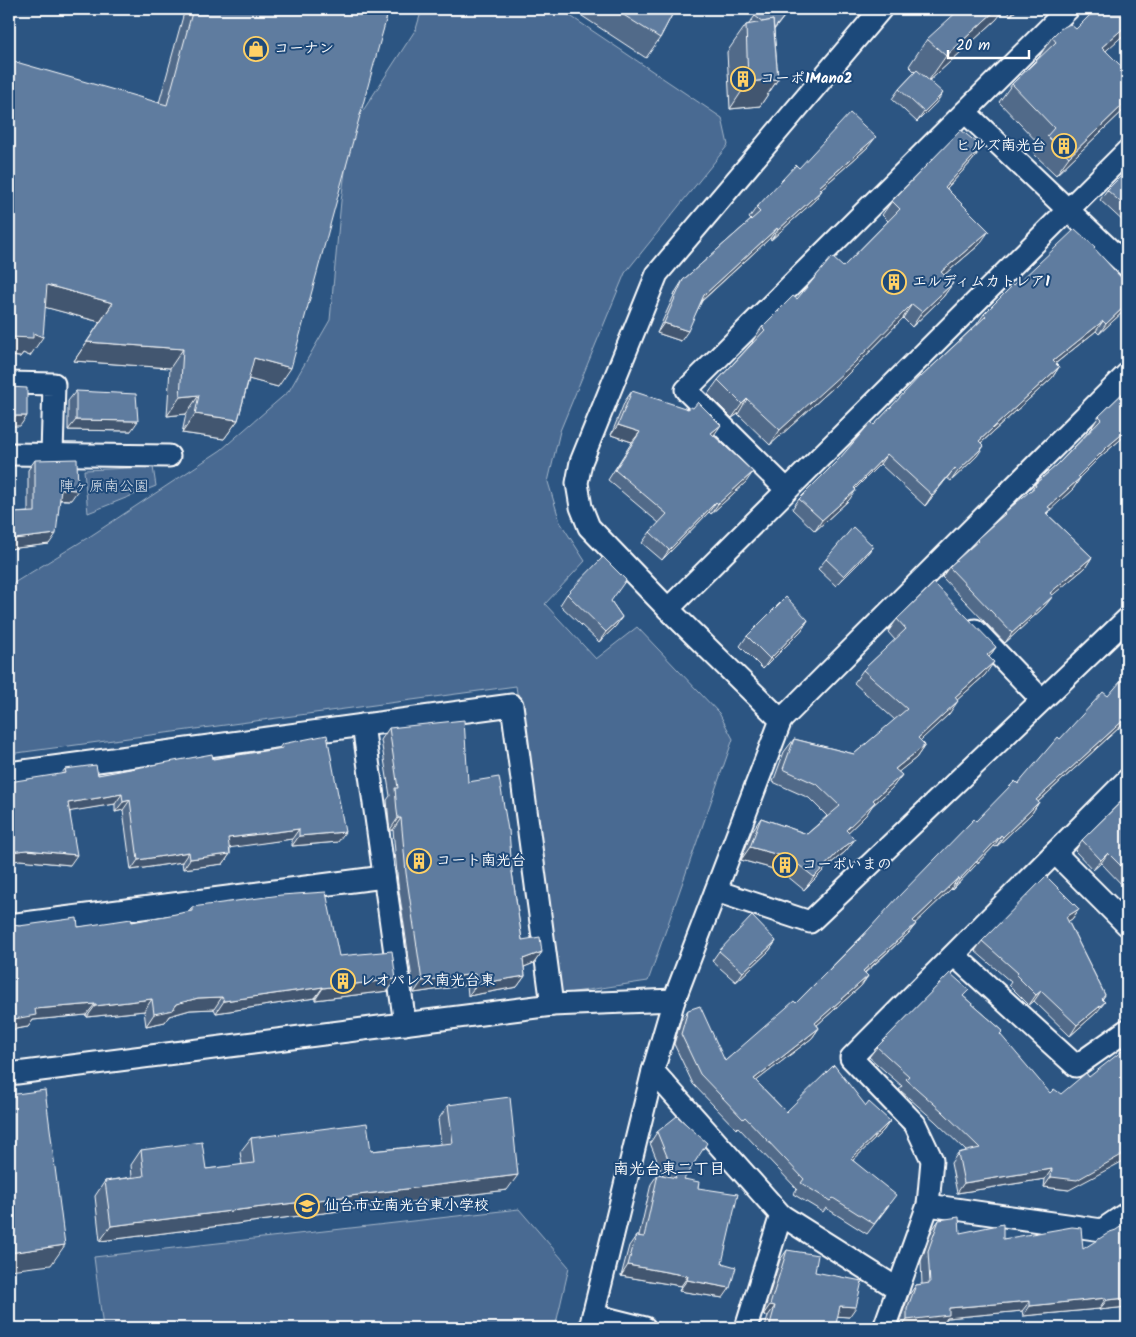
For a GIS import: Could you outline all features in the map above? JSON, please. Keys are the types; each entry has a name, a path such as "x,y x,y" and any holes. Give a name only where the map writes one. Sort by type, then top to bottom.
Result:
{"street":[{"path":"781,720 589,528 580,507 577,483 581,462 657,274 881,9"},
{"path":"787,490 686,390 1068,9"},
{"path":"966,112 1127,266"},
{"path":"668,609 1127,151"},
{"path":"645,1328 591,1322 653,1072 674,1000 781,720 930,584 1127,374"},
{"path":"9,383 54,384 52,454"},
{"path":"9,454 169,456"},
{"path":"963,618 1042,700"},
{"path":"716,891 810,922 1127,619"},
{"path":"9,773 512,705 552,1006"},
{"path":"363,725 405,1024"},
{"path":"884,1328 928,1205 932,1160 915,1124 851,1058 1127,780"},
{"path":"1055,853 1127,925"},
{"path":"9,925 384,877"},
{"path":"954,955 1076,1066 1127,1030"},
{"path":"9,1074 552,1006 674,1000"},
{"path":"653,1072 781,1216 898,1288"},
{"path":"928,1205 1102,1230 1127,1213"},
{"path":"746,1328 781,1216"}],"green space":[{"path":"422,9 560,9 722,118 728,145 625,273 560,431 548,482 560,522 585,561 545,604 596,659 637,627 719,713 733,739 648,981 561,994 516,686 9,754 9,586 92,535 221,450 289,391 330,320 341,201 351,129 416,29"},
{"name":"陣ヶ原南公園","path":"153,467 156,486 88,513 84,470"},
{"path":"519,1209 569,1267 555,1328 103,1328 94,1257"}],"building":[{"path":"193,9 389,9 291,368 254,358 238,420 195,414 199,395 180,397 183,349 87,342 113,303 47,285 43,337 33,333 33,338 9,337 9,60 167,105"},
{"path":"614,9 675,9 660,38"},
{"path":"760,9 790,9 774,29 773,20 763,22 755,16"},
{"path":"960,9 997,9 946,56 927,39"},
{"path":"1096,9 1127,9 1127,25 1102,47 1127,72 1127,101 1069,157 1047,136 1054,128 1012,84 1056,42 1052,37 1060,29 1070,24 1076,29"},
{"path":"773,20 778,79 748,82 746,25"},
{"path":"917,70 943,93 924,112 899,89"},
{"path":"850,113 876,137 819,187 822,190 778,230 777,228 704,295 688,331 664,323 683,280 760,212 756,208 796,165 799,168"},
{"path":"961,130 982,147 945,187 989,231 941,272 953,283 922,312 912,304 854,363 780,430 747,399 742,404 718,380 765,330 762,327 793,296 797,299 832,257 843,267 900,209 892,201"},
{"path":"1127,170 1127,208 1107,190"},
{"path":"1075,229 1095,247 1127,284 1127,304 1106,324 1103,321 1053,361 1059,367 979,441 984,446 958,471 955,468 932,495 887,454 854,488 856,490 822,520 799,499 840,458 871,422 874,425 920,376 986,316 984,314 1018,280 1019,282"},
{"path":"9,387 27,388 27,416 9,416"},
{"path":"1127,389 1127,430 1078,476 1080,478 1048,507 1051,509 1046,513 1092,557 1050,593 1053,596 1012,633 949,567 1057,465 1102,419 1099,416"},
{"path":"76,391 136,394 138,421 76,420"},
{"path":"632,391 688,409 693,408 698,402 721,425 711,433 753,472 718,504 716,502 669,550 650,532 667,514 615,470 640,432 618,425"},
{"path":"77,459 78,490 61,489 56,534 14,539 13,513 35,512 35,460"},
{"path":"853,527 873,546 844,576 826,559"},
{"path":"603,557 626,580 611,601 622,617 606,632 567,594"},
{"path":"934,583 996,647 987,655 994,662 955,697 958,701 918,738 925,745 895,769 902,775 873,800 875,802 846,830 855,839 839,851 814,877 790,858 750,847 761,818 807,834 840,806 818,785 783,769 794,739 854,754 907,709 863,670 906,629 897,619"},
{"path":"786,597 808,620 770,659 747,636"},
{"path":"1127,674 1127,711 1125,713 1127,717 1036,800 1039,802 1003,837 1001,835 959,880 958,878 913,921 916,924 863,971 868,976 815,1023 819,1028 754,1079 786,1112 834,1065 866,1106 869,1102 890,1121 851,1159 896,1195 874,1224 833,1198 830,1201 801,1183 804,1179 745,1117 743,1119 700,1074 681,1034 688,1010 700,1006 725,1061 794,1001 796,1003 974,819 976,821 1015,781 1018,784 1058,737 1060,739 1103,692 1108,696"},
{"path":"464,720 468,782 499,777 509,830 512,872 522,940 540,937 542,952 523,959 525,976 477,984 475,974 422,981 406,873 401,818 398,818 397,811 395,788 398,788 389,728"},
{"path":"327,735 345,832 299,836 299,829 228,838 230,854 190,859 189,852 138,860 130,800 123,802 122,794 68,803 77,855 27,850 9,852 9,782 66,773 65,769 96,765 98,775 212,754 213,759 283,748 282,744"},
{"path":"1127,796 1127,872 1108,853 1101,860 1082,840"},
{"path":"1046,876 1079,909 1066,917 1105,995 1102,999 1105,1002 1077,1025 1041,991 1036,995 1016,975 1018,973 982,941"},
{"path":"326,892 339,956 392,951 396,979 224,1001 222,997 198,998 176,1004 173,1010 154,1014 152,999 95,1006 95,1004 35,1009 36,1015 9,1020 9,922 19,926 77,918 78,927 131,919 132,922 192,911 192,907 281,895"},
{"path":"752,916 776,941 743,972 719,951"},
{"path":"950,973 969,990 963,996 1003,1031 1000,1034 1050,1093 1054,1089 1061,1094 1086,1073 1089,1077 1127,1047 1127,1152 1077,1180 1051,1177 1052,1169 964,1183 958,1153 980,1148 908,1081 906,1079 909,1076 877,1047"},
{"path":"45,1090 65,1245 9,1253 9,1095"},
{"path":"510,1097 518,1175 111,1226 105,1181 144,1176 141,1150 202,1142 206,1169 254,1163 251,1138 367,1123 371,1151 453,1143 448,1105"},
{"path":"677,1116 707,1143 684,1179 699,1182 698,1188 738,1194 722,1263 736,1267 730,1288 687,1280 688,1276 628,1265 636,1236 644,1237 658,1174 676,1178 657,1132"},
{"path":"959,1217 960,1233 1003,1224 1003,1239 1072,1227 1081,1228 1083,1249 1127,1222 1127,1298 1107,1300 1106,1298 1030,1306 1030,1301 949,1308 949,1315 907,1320 907,1309 916,1285 930,1283 928,1251 939,1220"},
{"path":"787,1250 818,1255 815,1272 862,1281 856,1307 840,1306 835,1328 769,1328 775,1306 770,1305"}],"place":[{"name":"コーナン","path":"256,49"},
{"name":"コーポ1Mano2","path":"743,79"},
{"name":"ヒルズ南光台","path":"1064,146"},
{"name":"エルディムカトレア1","path":"894,282"},
{"name":"コート南光台","path":"419,861"},
{"name":"コーポいまの","path":"785,865"},
{"name":"レオパレス南光台東","path":"343,981"},
{"name":"仙台市立南光台東小学校","path":"307,1206"}],"district":[{"name":"南光台東二丁目","path":"669,1169"}]}
